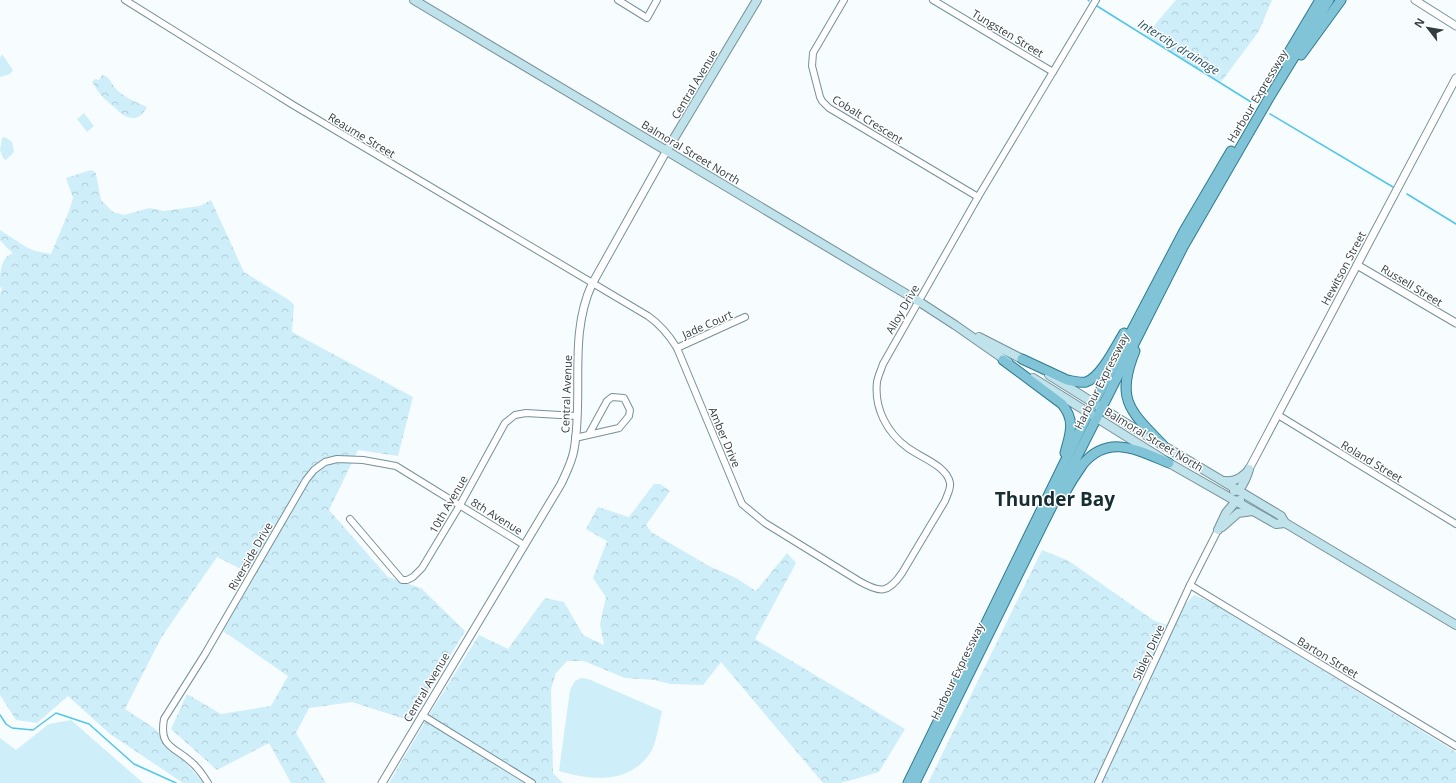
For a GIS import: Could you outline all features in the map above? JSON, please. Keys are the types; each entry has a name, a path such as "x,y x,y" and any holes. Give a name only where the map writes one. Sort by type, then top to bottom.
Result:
{"main road":[{"name":"Balmoral Street North","path":"414,0 918,301 955,325 1003,360 1169,463 1276,524 1285,523"},
{"name":"Central Avenue","path":"667,150 757,0"},
{"path":"1298,38 1315,0"},
{"name":"Harbour Expressway","path":"1098,406 1156,283 1188,224 1320,0"},
{"name":"Harbour Expressway","path":"908,783 1060,472 1155,301 1182,247 1273,91 1329,0"},
{"path":"1273,91 1309,45 1341,0"},
{"path":"1022,359 1067,380 1084,382 1090,380 1100,370 1156,283"},
{"path":"1155,301 1127,375 1126,397 1137,418 1163,445"},
{"name":"Balmoral Street North","path":"955,325 1022,359 1239,490 1281,516 1285,523 1456,626"},
{"path":"1003,360 1062,404 1067,410 1071,428 1060,472"},
{"name":"Harbour Expressway","path":"915,783 1039,532 1093,415"},
{"path":"1039,532 1083,464 1099,450 1110,447 1124,447 1138,450 1169,463"},
{"path":"1224,482 1236,480 1243,476 1249,469"},
{"path":"1186,472 1230,492 1239,490 1247,478 1249,469"},
{"path":"1218,530 1226,513 1236,500 1246,500 1285,523"},
{"path":"1218,530 1238,513 1253,511"}],"street":[{"name":"Reaume Street","path":"124,0 293,105 592,284"},
{"path":"618,0 647,18 657,0"},
{"name":"Cobalt Crescent","path":"844,0 812,53 812,66 822,101 829,108 978,197"},
{"name":"Tungsten Street","path":"933,0 1053,72"},
{"name":"Alloy Drive","path":"859,581 873,589 881,590 889,588 896,582 945,500 949,491 950,483 946,474 940,468 908,448 891,433 882,415 877,400 877,380 884,362 978,197 1096,0"},
{"path":"1415,0 1456,26"},
{"name":"Hewitson Street","path":"1249,469 1456,78"},
{"name":"Central Avenue","path":"382,783 561,484 571,462 574,450 577,416 580,327 586,298 592,284 667,150"},
{"name":"Russell Street","path":"1357,265 1456,323"},
{"name":"Amber Drive","path":"592,284 648,316 659,324 668,334 677,348 742,504 765,523 859,581"},
{"name":"Jade Court","path":"677,348 745,317"},
{"path":"575,438 619,428 629,416 630,410 624,398 612,396 607,401 589,434"},
{"name":"10th Avenue","path":"350,519 402,580 407,580 413,577 422,568 460,505 505,423 515,415 526,413 577,416"},
{"name":"Roland Street","path":"1278,415 1456,524"},
{"name":"Riverside Drive","path":"208,783 200,770 191,761 173,749 166,742 162,731 164,719 205,654 306,480 314,470 325,462 337,459 363,460 396,466 460,505"},
{"name":"8th Avenue","path":"460,505 524,545"},
{"name":"Sibley Drive","path":"1098,783 1190,585 1218,530"},
{"name":"Barton Street","path":"1190,585 1456,746"},
{"path":"422,715 532,783"}],"green space":[{"path":"1176,0 1272,0 1259,31 1221,82 1196,69 1146,35"},
{"path":"2,54 13,70 10,74 0,77 0,58"},
{"path":"102,75 109,79 116,89 122,94 147,107 140,116 132,118 123,115 98,92 92,82 95,79 99,80"},
{"path":"84,113 94,126 87,132 77,119"},
{"path":"5,137 12,142 14,152 6,160 3,158 0,150 2,138"},
{"path":"91,170 96,174 101,200 113,212 124,215 149,208 164,211 200,206 211,200 244,272 289,300 294,305 292,332 413,397 398,456 358,450 329,510 388,577 421,588 465,631 411,721 352,702 309,708 296,733 326,783 291,783 269,743 217,770 171,729 187,694 221,714 271,706 288,676 223,631 255,576 217,557 161,638 125,709 154,728 204,783 183,783 110,734 68,696 37,723 16,720 0,695 0,294 2,288 0,287 0,282 3,262 5,258 13,253 0,240 0,230 26,247 35,251 51,254 73,198 66,178"},
{"path":"654,484 660,484 670,491 646,525 651,532 709,566 736,578 756,591 787,553 796,563 755,639 905,729 879,772 841,783 823,783 721,662 703,685 671,684 655,680 625,678 584,661 567,661 556,673 551,689 553,773 563,783 389,783 479,635 508,649 545,598 564,602 583,635 604,645 600,624 606,597 593,578 607,541 586,529 598,507 629,517"},
{"path":"1042,550 1069,561 1153,620 1167,625 1194,595 1213,603 1456,752 1456,783 928,783"},
{"path":"581,678 588,679 662,711 657,736 652,750 644,761 634,769 624,774 599,778 573,775 559,771 570,690 575,681"},
{"path":"71,720 143,783 0,783 0,738 16,750 49,724"}],"waterway":[{"name":"Intercity drainage","path":"1097,6 1251,102"},
{"name":"Intercity drainage","path":"1270,114 1393,187"},
{"name":"Intercity drainage","path":"1407,194 1456,224"},
{"path":"0,715 6,724 12,728 33,730 56,713 89,724 134,764 176,783"}],"district":[{"name":"Thunder Bay","path":"1055,499"}]}
